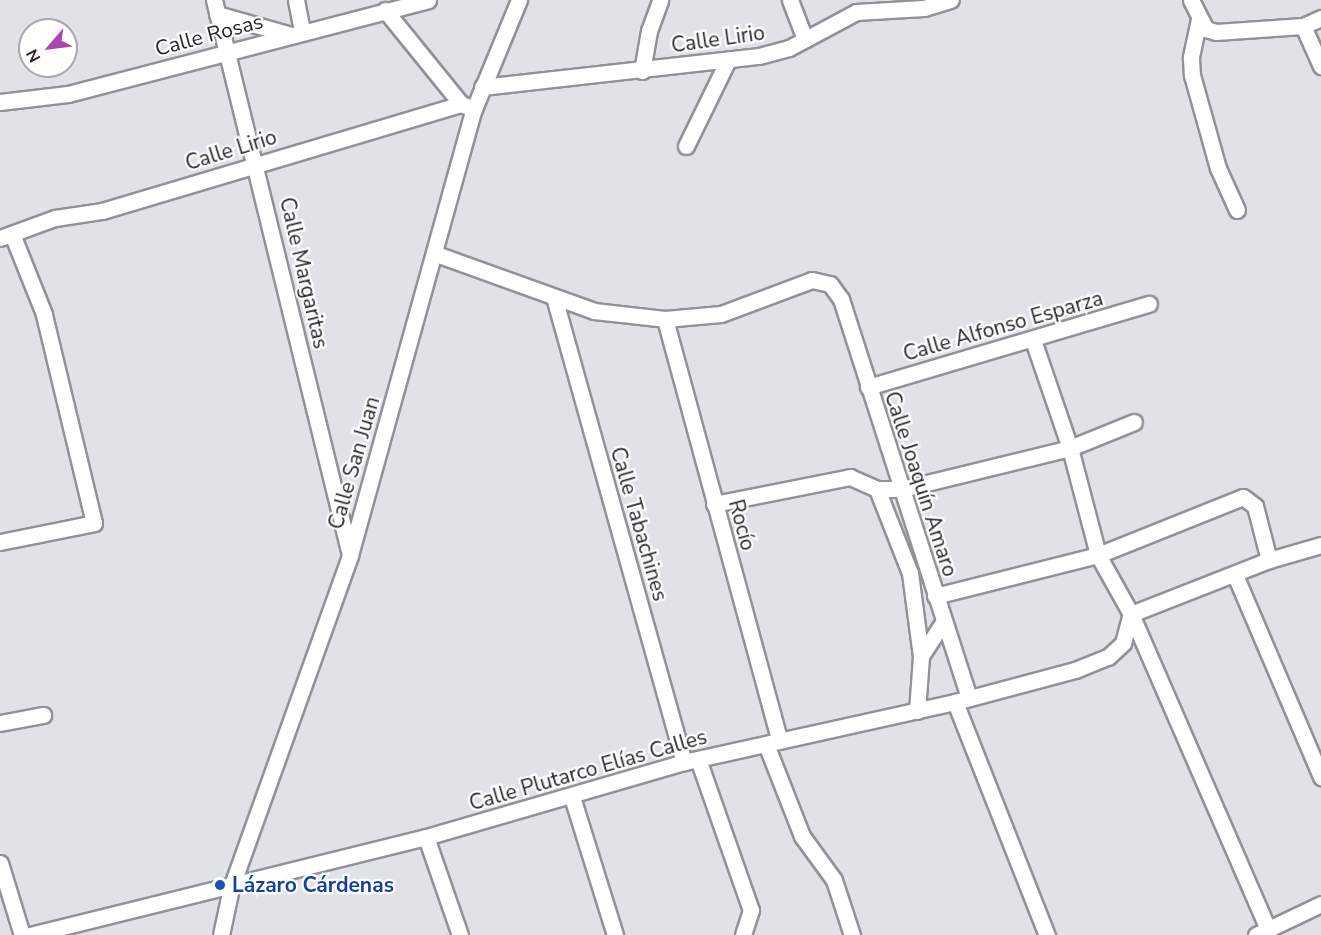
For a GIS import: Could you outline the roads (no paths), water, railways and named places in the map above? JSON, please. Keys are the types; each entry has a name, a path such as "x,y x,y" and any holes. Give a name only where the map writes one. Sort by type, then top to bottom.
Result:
{"street":[{"path":"216,7 297,33 296,0"},
{"name":"Calle Rosas","path":"0,102 68,94 428,0"},
{"name":"Calle San Juan","path":"221,935 231,888 350,555 436,254 467,107 482,87 519,0"},
{"path":"642,71 649,31 660,0"},
{"path":"790,0 805,39"},
{"name":"Calle Lirio","path":"482,87 642,71 774,53 856,12 951,0"},
{"path":"1191,0 1206,29 1216,32 1303,26 1321,18"},
{"name":"Calle Margaritas","path":"216,7 257,164 350,555"},
{"path":"385,10 467,107"},
{"path":"1199,19 1191,58 1192,75 1218,168 1237,210"},
{"path":"1303,26 1321,66"},
{"path":"686,146 728,60"},
{"name":"Calle Lirio","path":"6,236 55,218 102,211 257,164 467,107"},
{"path":"0,542 94,524 44,314 6,236"},
{"path":"436,254 594,311 664,320"},
{"name":"Calle Joaquín Amaro","path":"664,320 721,314 813,280 830,284 841,299 867,387 903,489 944,621 962,700 1047,935"},
{"name":"Calle Tabachines","path":"554,297 691,760 751,910 745,932"},
{"name":"Calle Alfonso Esparza","path":"867,387 1149,304"},
{"name":"Rocío","path":"664,320 714,504 773,742 802,836 834,880 852,935"},
{"path":"1033,340 1070,448 1098,555 1131,614 1262,932 1321,904"},
{"path":"714,504 850,477 877,489 903,489 1070,448 1134,422"},
{"path":"877,489 910,573 921,656 917,711"},
{"path":"935,596 1098,555 1218,505 1248,497 1255,506 1269,560"},
{"path":"1131,614 1269,560 1321,545"},
{"path":"1235,575 1321,777"},
{"name":"Calle Plutarco Elías Calles","path":"30,935 231,888 426,837 691,760 917,711 1076,670 1108,657 1123,643 1131,614"},
{"path":"921,656 944,621"},
{"path":"0,723 43,715"},
{"path":"572,796 615,935"},
{"path":"426,837 460,935"},
{"path":"0,863 22,935"}],"place":[{"name":"Lázaro Cárdenas","path":"220,885"}]}
